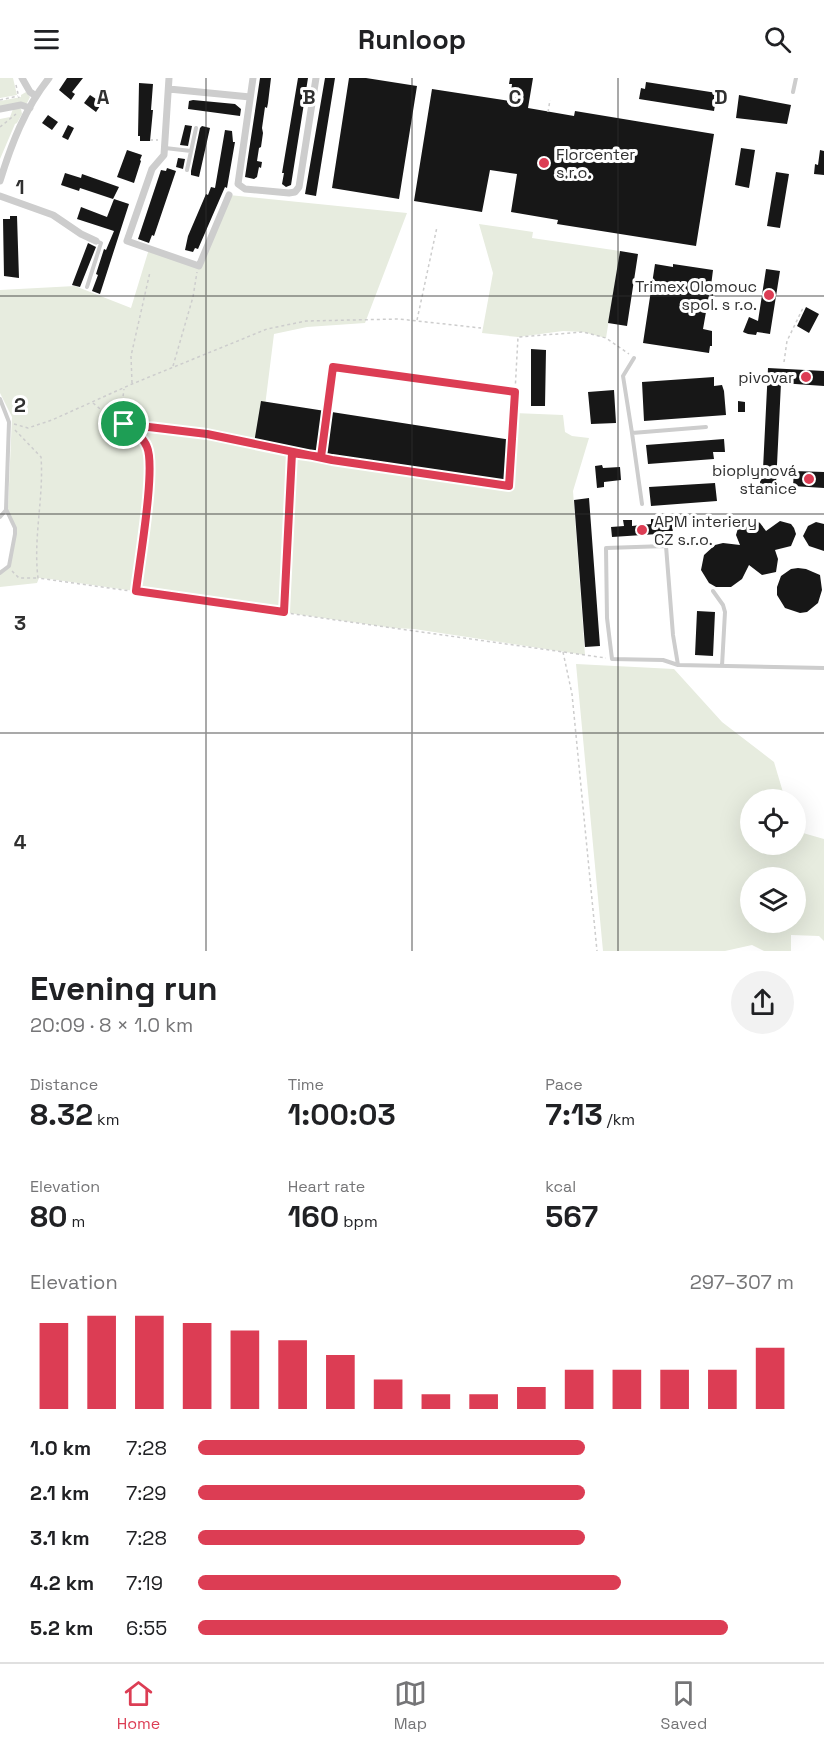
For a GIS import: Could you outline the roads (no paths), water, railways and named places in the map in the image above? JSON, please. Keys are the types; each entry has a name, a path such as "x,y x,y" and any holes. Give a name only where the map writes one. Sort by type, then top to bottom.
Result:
{"street":[{"path":"22,78 30,92 36,96"},
{"path":"0,181 9,151 36,96 49,78"},
{"path":"169,78 164,152 152,169 127,241 199,266 229,195"},
{"path":"253,78 237,180 238,186 248,190 294,193 299,183 316,78"},
{"path":"169,89 250,97"},
{"path":"0,109 21,105 30,108"},
{"path":"0,196 53,215 96,241"}],"lane":[{"path":"794,92 796,78"},
{"path":"188,170 196,128"},
{"path":"164,152 192,151"},
{"path":"87,287 101,243 96,241"},
{"path":"634,358 623,376 642,504"},
{"path":"0,399 9,422 6,509 15,528 9,566 0,573"},
{"path":"632,433 706,427"},
{"path":"0,518 6,509"},
{"path":"678,666 673,635 666,546 606,548 607,618 612,658 663,660 678,666 824,668"},
{"path":"713,591 725,612 722,666"}],"place":[{"name":"Florcenter s.r.o.","path":"544,163"},
{"name":"Trimex Olomouc spol. s r.o.","path":"769,295"},
{"name":"pivovar","path":"806,377"},
{"name":"bioplynová stanice","path":"809,479"},
{"name":"APM interiery CZ s.r.o.","path":"642,530"}]}
